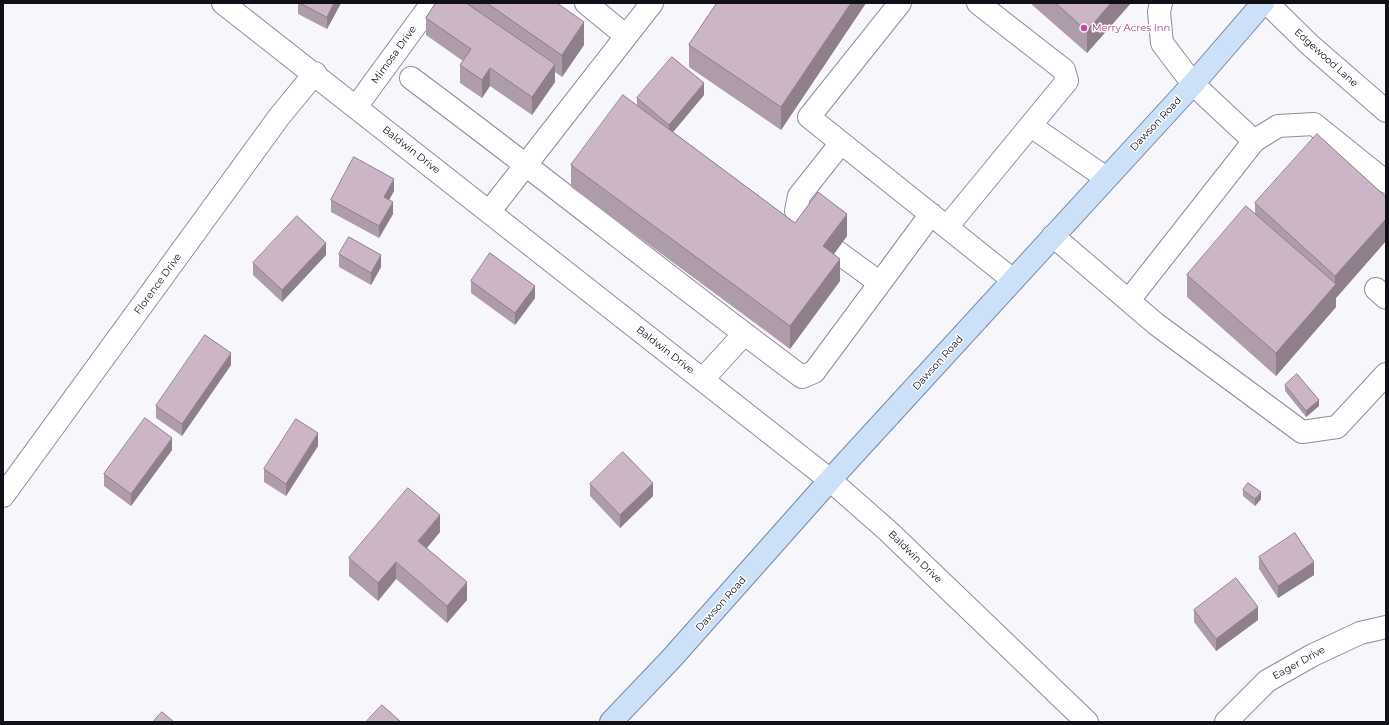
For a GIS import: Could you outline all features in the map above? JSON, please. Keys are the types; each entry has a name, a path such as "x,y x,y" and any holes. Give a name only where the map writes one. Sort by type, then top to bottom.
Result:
{"main road":[{"name":"Dawson Road","path":"611,722 671,659 830,480 1193,84 1263,3"}],"street":[{"name":"Baldwin Drive","path":"223,3 315,73 830,480 888,531 1087,722"},
{"name":"Mimosa Drive","path":"356,106 432,3"},
{"path":"586,3 626,36"},
{"path":"489,212 652,3"},
{"path":"900,3 809,117 1013,280"},
{"path":"411,78 526,164 744,334 802,377 814,372 880,283 1030,126 1067,81 1064,70 978,3"},
{"path":"1160,3 1162,42 1193,84 1254,142"},
{"name":"Edgewood Lane","path":"1267,3 1310,45 1386,111"},
{"name":"Florence Drive","path":"3,496 279,117 315,73"},
{"path":"1129,300 1254,142 1278,126 1314,124 1386,182"},
{"path":"1030,126 1106,178"},
{"path":"806,230 796,211 799,196 841,143"},
{"path":"1053,236 1156,324 1302,432 1337,427 1386,374"},
{"path":"836,251 880,283"},
{"path":"703,379 744,334"},
{"name":"Eager Drive","path":"1226,722 1267,681 1313,655 1360,633 1386,626"}],"building":[{"path":"300,3 334,3 327,17"},
{"path":"436,3 466,3 555,64 532,97 490,68 482,80 460,65 471,49 426,18"},
{"path":"487,3 557,3 584,22 562,55"},
{"path":"717,3 851,3 781,107 689,45"},
{"path":"1056,3 1111,3 1087,31"},
{"path":"672,57 704,83 669,125 637,98"},
{"path":"623,95 795,223 818,192 847,214 823,246 840,259 790,326 571,165"},
{"path":"1317,134 1386,197 1386,219 1335,276 1255,203"},
{"path":"354,157 394,179 384,197 393,202 379,226 331,200"},
{"path":"1246,206 1336,284 1276,353 1187,275"},
{"path":"297,216 326,243 282,290 253,263"},
{"path":"349,237 381,255 371,273 339,254"},
{"path":"490,253 535,286 515,313 471,281"},
{"path":"205,335 231,353 182,424 156,406"},
{"path":"1297,374 1319,400 1306,411 1285,385"},
{"path":"145,418 172,438 131,494 104,474"},
{"path":"296,419 318,433 286,484 264,469"},
{"path":"623,452 653,483 620,515 590,484"},
{"path":"1248,483 1261,492 1255,499 1243,490"},
{"path":"408,488 440,515 418,541 467,582 447,606 396,562 378,583 349,558"},
{"path":"1295,533 1314,562 1278,586 1259,557"},
{"path":"1236,578 1258,607 1216,639 1194,610"},
{"path":"382,705 401,722 366,722"},
{"path":"162,712 174,722 153,722"}],"place":[{"name":"Merry Acres Inn","path":"1084,28"}]}
